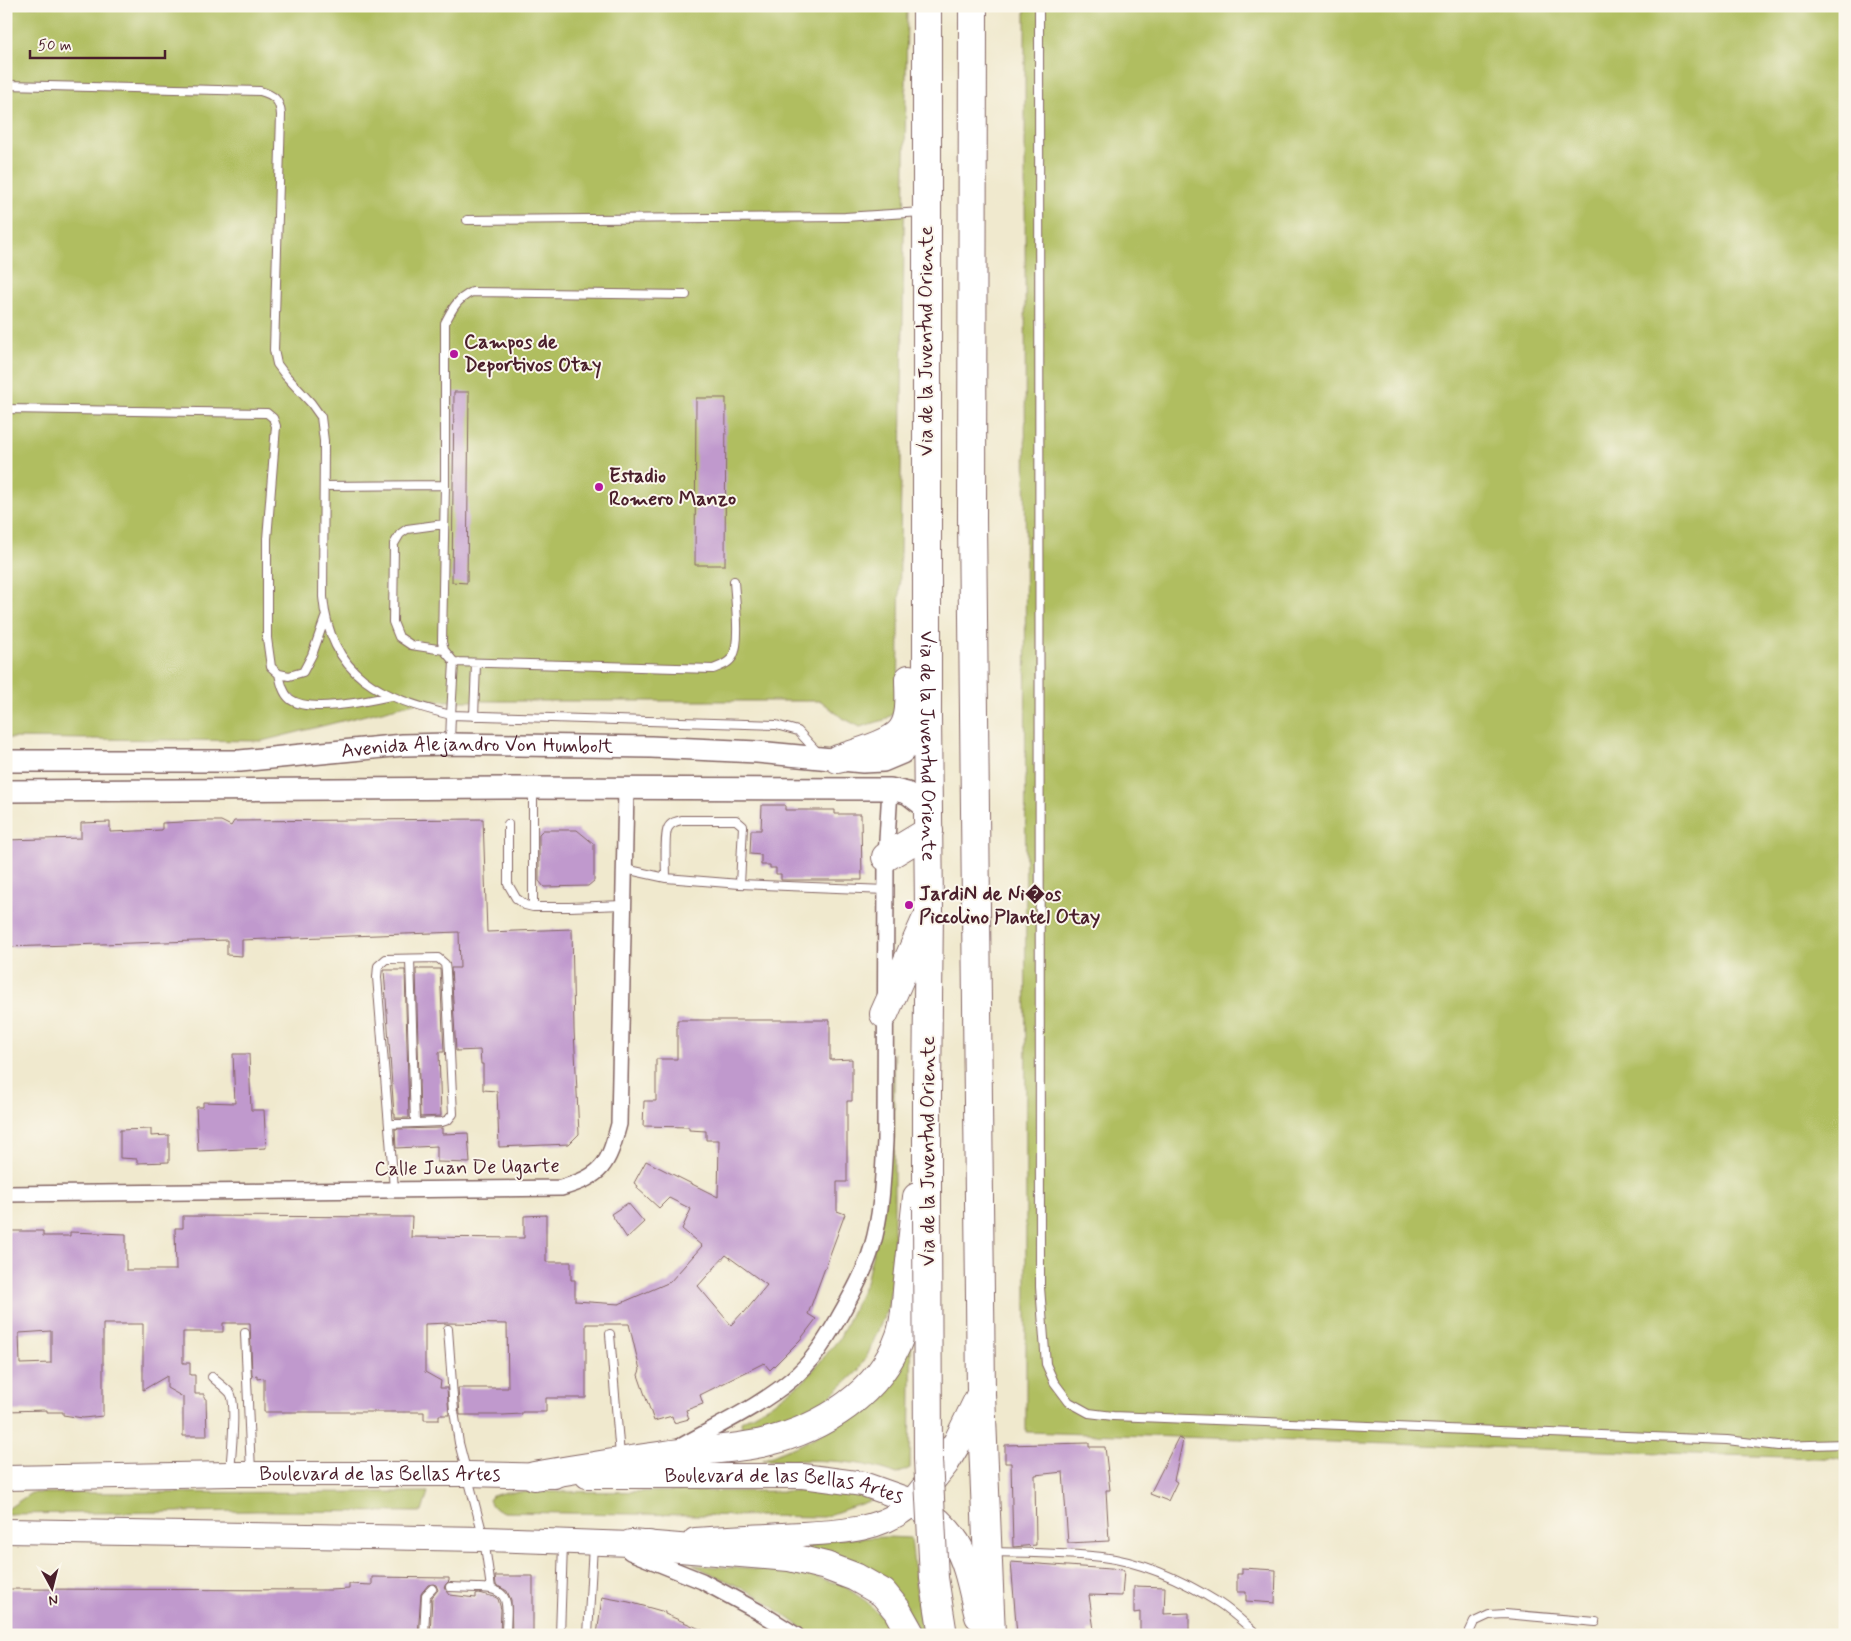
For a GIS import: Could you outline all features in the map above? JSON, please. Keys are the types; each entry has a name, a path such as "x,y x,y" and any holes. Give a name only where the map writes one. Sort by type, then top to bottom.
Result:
{"highway":[{"name":"Via de la Juventud Oriente","path":"927,6 928,1459 934,1578 943,1635"},
{"path":"973,6 972,529 981,1394 991,1635"},
{"path":"830,758 869,749 887,741 902,730 908,714 910,271 926,222"},
{"path":"886,857 928,820"},
{"path":"884,1014 929,911"},
{"path":"534,1476 621,1469 667,1454 734,1448 766,1442 790,1435 830,1418 863,1392 880,1374 897,1343 905,1314 927,1091"},
{"path":"981,1394 945,1463 914,1502 934,1518 955,1542 962,1556 985,1635"},
{"path":"611,1543 789,1557 826,1566 855,1577 883,1593 897,1610 911,1635"}],"main road":[{"name":"Avenida Alejandro Von Humbolt","path":"6,761 240,761 403,745 450,744 651,747 756,752 863,762 883,761 902,753 915,742 927,716"},
{"name":"Avenida Alejandro Von Humbolt","path":"6,792 533,788 890,789 907,793 928,820"},
{"path":"6,1466 37,1476"},
{"name":"Boulevard de las Bellas Artes","path":"621,1469 819,1477 863,1484 914,1502"},
{"name":"Boulevard de las Bellas Artes","path":"6,1478 241,1474 467,1474 534,1476"},
{"name":"Boulevard de las Bellas Artes","path":"6,1530 611,1543 848,1530 882,1522 901,1512 914,1502"}],"street":[{"name":"Calle Juan De Ugarte","path":"6,1194 561,1188 582,1182 598,1172 612,1150 619,1124 626,789"},
{"path":"667,1454 761,1401 792,1379 812,1360 854,1290 872,1246 883,1182 886,857 890,789"},
{"path":"611,1543 702,1581 761,1613 796,1635"}],"lane":[{"path":"1039,6 1040,1277 1046,1364 1054,1382 1069,1402 1089,1413 1113,1416 1727,1440 1778,1446 1845,1444"},
{"path":"6,85 260,91 272,94 277,99 281,115 274,350 277,364 321,417 324,441 323,597 325,618 337,651 368,684 418,707 451,715 776,725 798,730 830,758"},
{"path":"466,220 845,217 926,222"},
{"path":"450,744 454,662 444,650 442,642 445,485 445,323 453,306 461,297 472,292 686,295"},
{"path":"6,409 267,413 273,418 276,426 267,539 267,638 271,666 279,674 283,689 291,699 303,705 348,705 391,696"},
{"path":"324,486 445,485"},
{"path":"444,524 408,529 400,534 394,544 393,622 399,637 411,645 444,650"},
{"path":"454,662 713,669 726,664 733,657 737,644 734,581"},
{"path":"279,674 289,676 303,672 312,656 325,618"},
{"path":"474,716 476,664"},
{"path":"533,788 533,906"},
{"path":"666,878 667,831 671,824 682,820 736,820 741,822 743,826 740,884"},
{"path":"508,824 508,884 516,898 525,905 624,905"},
{"path":"625,869 666,878 740,884 886,890"},
{"path":"389,1124 442,1122 448,1120 453,1114 445,964 438,958 386,959 378,966 377,977 394,1189"},
{"path":"410,959 415,1123"},
{"path":"448,1329 454,1411 459,1443 484,1539 491,1588"},
{"path":"241,1474 245,1333"},
{"path":"610,1334 621,1469"},
{"path":"212,1377 231,1394 233,1432 241,1474"},
{"path":"560,1635 563,1542"},
{"path":"588,1635 611,1543"},
{"path":"987,1552 1050,1553 1104,1557 1162,1573 1221,1604 1258,1635"},
{"path":"450,1587 491,1588 498,1590 504,1596 506,1603 506,1635"},
{"path":"424,1635 426,1595 432,1589"},
{"path":"1468,1635 1474,1622 1490,1615 1505,1614 1596,1622"}],"green space":[{"name":"Campos de Deportivos Otay","path":"6,6 907,6 898,711 884,720 860,727 841,717 821,701 422,701 262,741 6,738"},
{"path":"1025,6 1845,6 1845,1459 1026,1432"},
{"path":"894,1053 894,1267 888,1307 868,1354 858,1371 816,1409 773,1427 742,1433 741,1421 770,1405 805,1380 839,1339 866,1282 886,1196"},
{"path":"912,1309 910,1468 897,1474 847,1462 762,1460 802,1444 838,1424"},
{"path":"824,1491 854,1493 872,1500 823,1517 503,1512 492,1506 489,1500 492,1496 506,1492"},
{"path":"428,1492 422,1512 257,1511 6,1514 6,1510 31,1493"},
{"path":"886,1537 911,1538 922,1635 907,1612 746,1542"},
{"path":"693,1565 804,1573 844,1586 867,1602 886,1621 893,1635 812,1635 757,1595"}],"building":[{"path":"454,392 469,392 467,583 452,582"},
{"path":"696,398 726,398 725,565 695,565"},
{"path":"762,805 785,805 785,810 835,810 835,814 861,814 862,880 781,880 781,874 776,874 776,868 770,868 770,865 761,865 761,855 750,854 751,830 761,830"},
{"path":"483,819 487,932 572,929 579,1134 569,1144 499,1147 497,1091 483,1090 483,1064 481,1064 480,1050 456,1051 451,968 460,968 459,932 242,940 242,956 227,955 227,940 6,947 6,840 81,838 81,823 110,822 110,832 162,830 162,823 203,821 221,821 231,826 234,821"},
{"path":"543,830 577,830 594,844 594,881 588,886 544,887 539,881 539,834"},
{"path":"416,969 440,969 444,1052 439,1052 441,1116 420,1117"},
{"path":"384,970 405,970 409,1118 395,1118 394,1114"},
{"path":"677,1020 830,1020 830,1060 852,1059 852,1101 847,1101 847,1182 837,1182 837,1211 845,1214 808,1314 816,1319 800,1340 770,1370 764,1363 700,1395 703,1404 686,1410 689,1419 674,1423 672,1416 654,1421 638,1375 640,1370 629,1324 586,1324 586,1398 546,1398 546,1412 460,1415 458,1388 508,1388 507,1324 448,1323 425,1324 425,1372 441,1381 440,1388 447,1388 449,1415 439,1415 439,1420 424,1420 424,1412 264,1412 264,1378 257,1379 257,1375 252,1376 250,1323 223,1323 223,1332 183,1332 183,1363 190,1363 190,1375 195,1375 195,1394 204,1394 204,1398 206,1398 207,1436 183,1436 183,1397 167,1388 167,1376 143,1390 143,1324 103,1324 103,1416 83,1418 63,1415 63,1412 47,1412 47,1410 6,1411 6,1231 43,1231 43,1236 70,1236 70,1232 126,1234 126,1270 176,1270 175,1228 183,1228 183,1216 412,1217 411,1237 524,1238 524,1216 546,1215 546,1262 571,1262 571,1280 575,1280 575,1301 619,1304 670,1282 702,1246 682,1229 691,1209 669,1198 659,1208 637,1188 638,1186 634,1183 646,1161 718,1197 719,1140 706,1140 706,1131 689,1130 689,1127 643,1126 644,1101 656,1101 656,1059 677,1059","holes":["726,1255 767,1285 744,1313 731,1325 698,1286","51,1331 51,1363 20,1364 19,1333"]},
{"path":"233,1054 249,1054 251,1110 264,1110 266,1148 198,1151 196,1107 203,1107 203,1102 235,1103"},
{"path":"442,1128 442,1134 468,1133 470,1163 437,1162 437,1146 396,1148 395,1129"},
{"path":"151,1129 151,1136 169,1135 169,1162 137,1163 137,1159 120,1158 120,1130"},
{"path":"628,1203 644,1222 627,1238 611,1214"},
{"path":"1178,1438 1183,1440 1174,1480 1177,1482 1168,1501 1150,1494"},
{"path":"1089,1443 1089,1447 1105,1447 1110,1490 1106,1490 1109,1541 1068,1543 1063,1472 1035,1475 1036,1545 1013,1547 1011,1463 1005,1463 1005,1445"},
{"path":"1011,1562 1124,1570 1122,1596 1089,1595 1094,1630 1088,1631 1089,1635 1017,1635"},
{"path":"1242,1568 1276,1570 1275,1603 1246,1601 1246,1592 1237,1592 1237,1574 1242,1574"},
{"path":"495,1576 533,1576 533,1635 512,1635 511,1600 507,1591 496,1585"},
{"path":"372,1577 449,1578 444,1587 450,1595 476,1598 478,1593 495,1597 498,1599 501,1609 500,1635 430,1635 432,1597 438,1590 436,1585 433,1584 428,1585 421,1594 418,1635 6,1635 8,1589 331,1590 349,1589 349,1584 372,1585"},
{"path":"1134,1586 1165,1587 1164,1614 1189,1613 1189,1635 1140,1635 1140,1612 1134,1613"},
{"path":"602,1597 665,1612 665,1614 714,1635 597,1635"}],"place":[{"name":"Campos de Deportivos Otay","path":"454,354"},
{"name":"Estadio Romero Manzo","path":"599,487"},
{"name":"JardiN de Ni�os Piccolino Plantel Otay","path":"909,905"}]}
